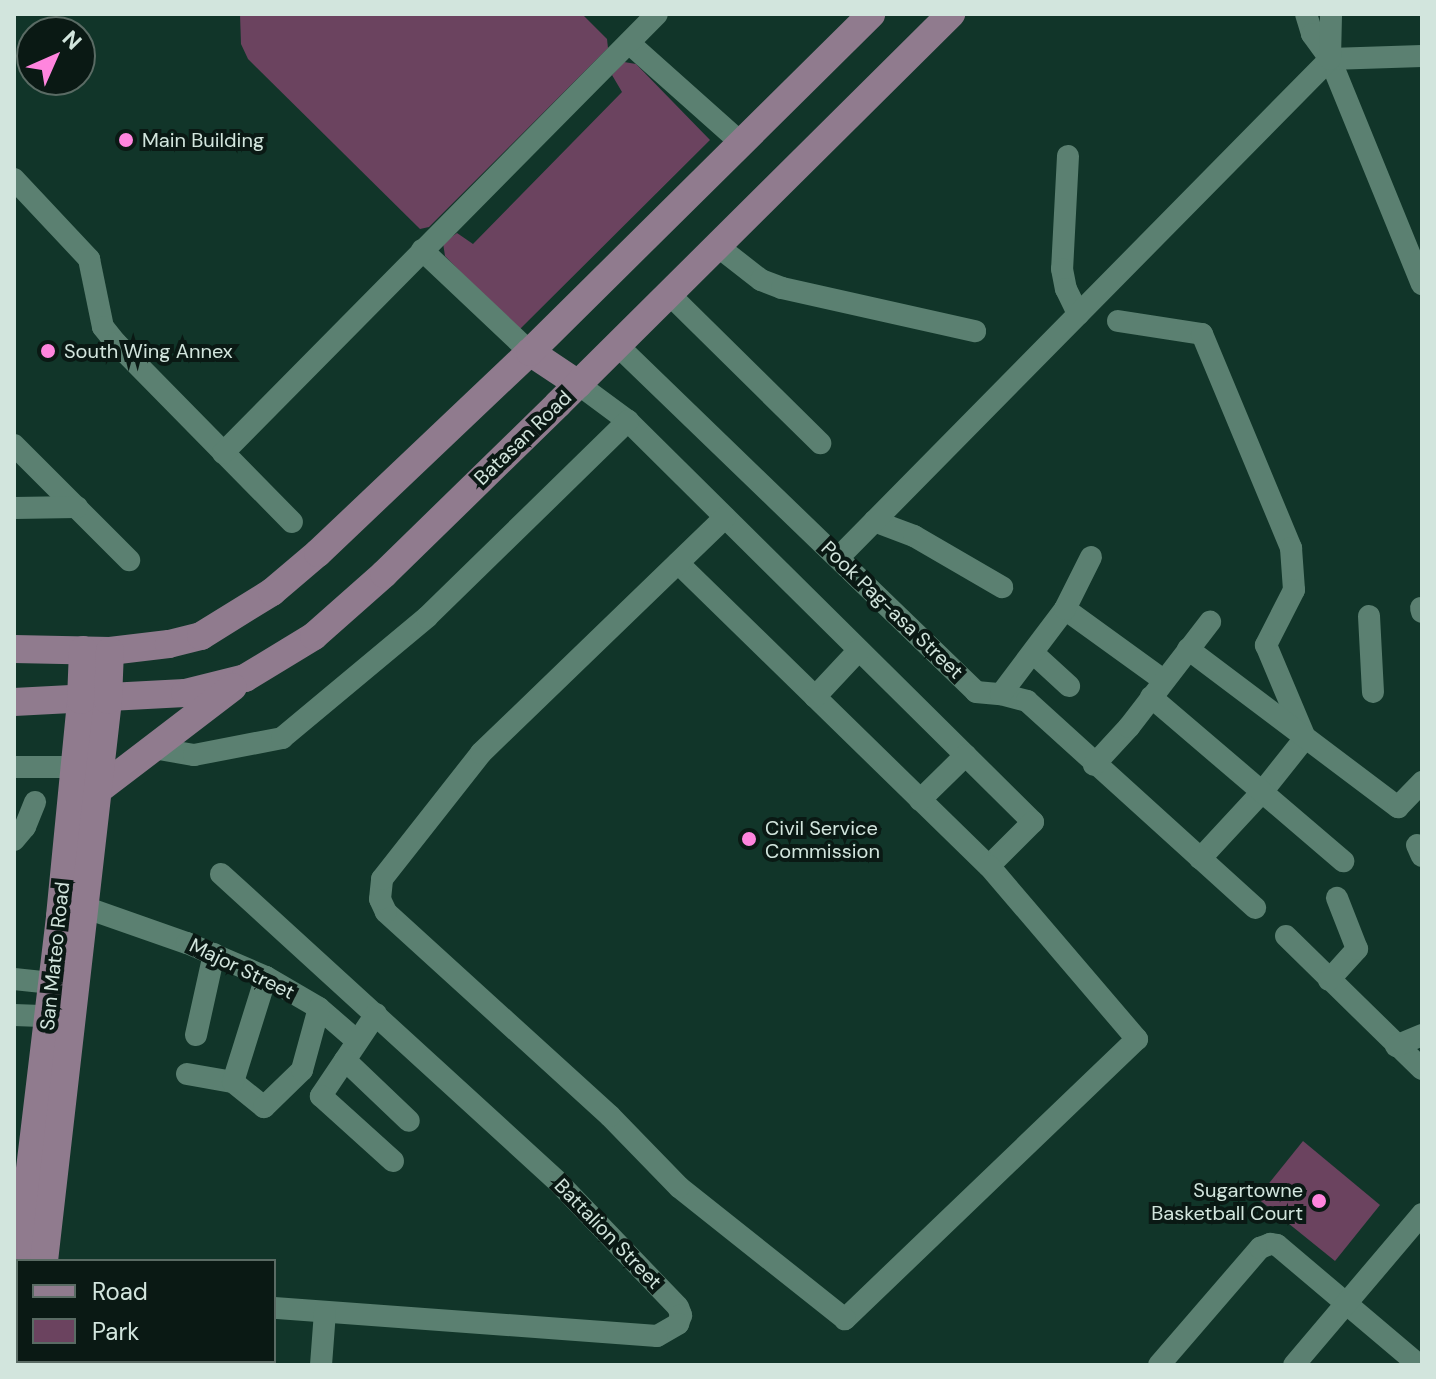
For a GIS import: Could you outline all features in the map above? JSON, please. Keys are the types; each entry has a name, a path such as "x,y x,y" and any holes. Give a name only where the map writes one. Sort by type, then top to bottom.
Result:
{"main road":[{"path":"14,649 96,651 201,636 272,592 318,553 530,352 871,14"},
{"name":"Batasan Road","path":"14,702 185,693 245,678 314,636 384,574 951,14"},
{"path":"530,352 578,384"},
{"name":"San Mateo Road","path":"44,1259 97,791 96,651"},
{"path":"97,791 245,678"},
{"name":"San Mateo Road","path":"19,1259 74,767 95,700"}],"street":[{"path":"223,453 657,14"},
{"path":"1306,14 1312,34 1330,59 1422,284"},
{"path":"839,557 1330,59 1331,14"},
{"path":"629,43 740,142"},
{"path":"1330,59 1422,56"},
{"path":"1068,156 1062,269 1066,289 1078,314"},
{"path":"14,179 89,259 103,327 292,522"},
{"path":"716,245 761,280 782,288 975,331"},
{"path":"422,250 530,352"},
{"path":"668,293 820,443"},
{"path":"1118,321 1202,334 1291,548 1294,590 1266,645 1305,738"},
{"name":"Pook Pag-asa Street","path":"617,345 976,692 1027,701 1255,908"},
{"path":"578,384 628,421 1033,822 989,866"},
{"path":"153,748 194,755 282,738 427,617 628,421"},
{"path":"14,445 129,560"},
{"path":"14,508 77,507"},
{"path":"678,563 989,866 1137,1039 845,1319 679,1187 610,1116 386,912 380,899 382,879 462,775 678,563 725,517"},
{"path":"874,521 914,536 1002,587"},
{"path":"1001,694 1065,609 1091,557"},
{"path":"1065,609 1157,688 1262,792 1343,861"},
{"path":"1369,616 1373,692"},
{"path":"1094,765 1210,622"},
{"path":"1188,649 1398,807 1422,782"},
{"path":"815,697 859,650"},
{"path":"1033,653 1069,686"},
{"path":"1200,859 1262,792 1305,738"},
{"path":"920,800 966,755"},
{"path":"14,767 74,767"},
{"path":"14,840 25,827 35,802"},
{"name":"Battalion Street","path":"221,874 560,1184 678,1307 681,1315 678,1324 657,1336 276,1308"},
{"path":"1329,980 1357,949 1337,898"},
{"name":"Major Street","path":"84,907 214,954 266,977 319,1008 409,1121"},
{"path":"1286,936 1422,1069"},
{"path":"196,1035 214,954"},
{"path":"233,1082 266,977"},
{"path":"14,979 52,983"},
{"path":"187,1074 233,1082 264,1107 302,1070 319,1008"},
{"path":"376,1014 321,1096 393,1161"},
{"path":"14,1015 48,1016"},
{"path":"1396,1046 1422,1035"},
{"path":"1294,1365 1418,1226"},
{"path":"1159,1365 1260,1248 1270,1244 1277,1245 1419,1365"},
{"path":"321,1365 325,1312"}],"green space":[{"path":"240,14 582,14 607,39 608,48 429,227 420,229 248,59 241,44"},
{"path":"624,62 636,64 710,140 518,331 445,256 443,243 457,233 473,244 622,92 612,75"},
{"name":"Sugartowne Basketball Court","path":"1303,1141 1380,1205 1335,1261 1257,1198"}],"place":[{"name":"Main Building","path":"126,140"},
{"name":"South Wing Annex","path":"48,351"},
{"name":"Civil Service Commission","path":"749,839"},
{"name":"Sugartowne Basketball Court","path":"1319,1201"}]}
